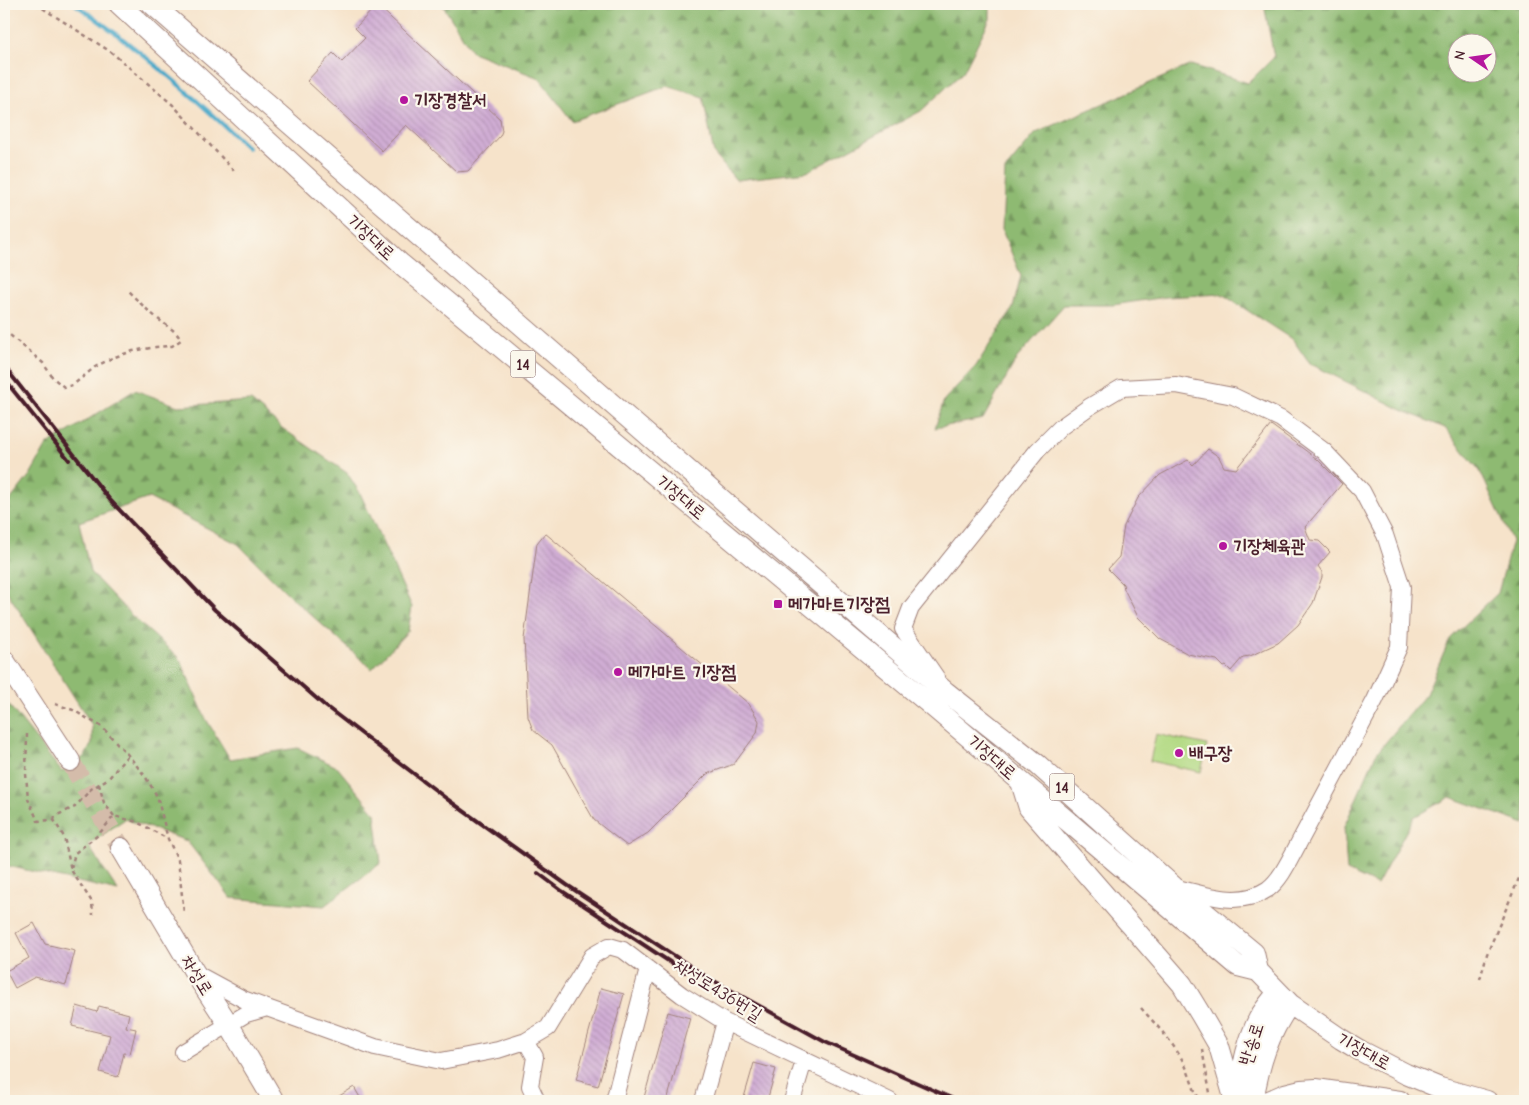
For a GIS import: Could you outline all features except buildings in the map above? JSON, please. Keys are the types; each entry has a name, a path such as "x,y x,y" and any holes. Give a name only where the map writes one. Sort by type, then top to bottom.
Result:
{"main road":[{"name":"기장대로","path":"119,4 401,264 931,705 1238,966 1258,971"},
{"name":"기장대로","path":"152,4 521,326 946,692 1037,764 1174,887 1254,953 1258,971 1284,998 1341,1039 1406,1074 1440,1088 1487,1101"},
{"path":"4,660 70,761"},
{"path":"1020,782 1029,808 1182,984 1219,1046 1236,1101"},
{"name":"차성로","path":"121,848 274,1101"},
{"name":"반송로","path":"1236,1101 1243,1066 1259,1017 1284,998"},
{"name":"반송로","path":"1253,1101 1257,1073 1271,1035 1281,1016 1284,998"},
{"path":"1269,1101 1285,1094 1316,1089 1400,1101"}],"street":[{"path":"946,692 902,629 911,608 1037,451 1061,427 1089,407 1121,388 1176,385 1233,396 1281,420 1324,451 1362,491 1385,535 1402,587 1399,646 1375,700 1283,872 1268,889 1249,897 1225,900 1174,887"},
{"path":"195,973 243,999 375,1047 441,1061 498,1050 526,1041 548,1028 592,956 609,946 623,950 648,969"},
{"name":"차성로436번길","path":"614,1101 648,969 682,995 725,1022 890,1101"},
{"path":"183,1052 246,1014 267,1008"},
{"path":"703,1101 725,1022"},
{"path":"526,1041 535,1057 530,1086 537,1101"},
{"path":"792,1101 804,1060"}],"path":[{"path":"36,4 111,52 173,105 236,173"},
{"path":"4,330 43,363 53,378 64,387 73,385 95,367 112,358 156,346 172,346 181,340 176,331 163,323 127,290"},
{"path":"55,704 73,710 102,727 145,776 157,796 168,839 178,860 184,913"},
{"path":"27,734 26,774 28,799 38,821 54,820"},
{"path":"54,820 55,816 75,807 91,789 109,778 128,755"},
{"path":"99,784 104,803 114,816"},
{"path":"54,820 64,837 71,870 92,902 93,915"},
{"path":"1480,980 1487,954 1525,864"},
{"path":"1141,1008 1170,1040 1185,1065 1201,1101"}],"green space":[{"path":"442,4 990,4 990,19 963,72 921,111 807,172 736,180 714,154 703,97 667,86 572,121 539,78 472,52"},
{"path":"1264,4 1525,4 1525,824 1450,797 1414,817 1377,885 1347,871 1344,827 1376,754 1426,694 1450,639 1498,593 1512,541 1480,471 1445,428 1404,411 1309,363 1293,340 1222,294 1166,297 1113,305 1064,305 1017,358 983,419 935,428 944,400 976,366 1013,308 1021,276 1002,230 1005,170 1036,133 1191,65 1248,83 1274,57"},
{"path":"135,390 178,406 251,401 282,428 347,473 360,493 412,607 408,631 372,669 291,597 238,544 149,498 79,522 90,572 131,615 180,659 206,719 230,759 298,748 337,767 375,813 381,863 324,906 231,898 187,841 125,819 88,845 118,891 4,865 4,699 62,772 85,756 92,743 92,725 4,587 4,508 30,475 47,445"},
{"name":"배구장","path":"1156,734 1207,745 1201,772 1150,761"}],"waterway":[{"path":"75,4 121,37 165,73 248,148"}],"tunnel":[{"path":"70,761 121,848"}],"railway":[{"path":"4,366 110,500 215,610 324,705 447,799 567,885 705,976 825,1042 958,1101"},
{"path":"4,379 69,460"},
{"path":"538,873 562,891 685,972"}],"place":[{"name":"기장경찰서","path":"404,100"},
{"name":"기장체육관","path":"1223,546"},
{"name":"메가마트기장점","path":"778,604"},
{"name":"메가마트 기장점","path":"618,672"},
{"name":"배구장","path":"1179,753"}]}
